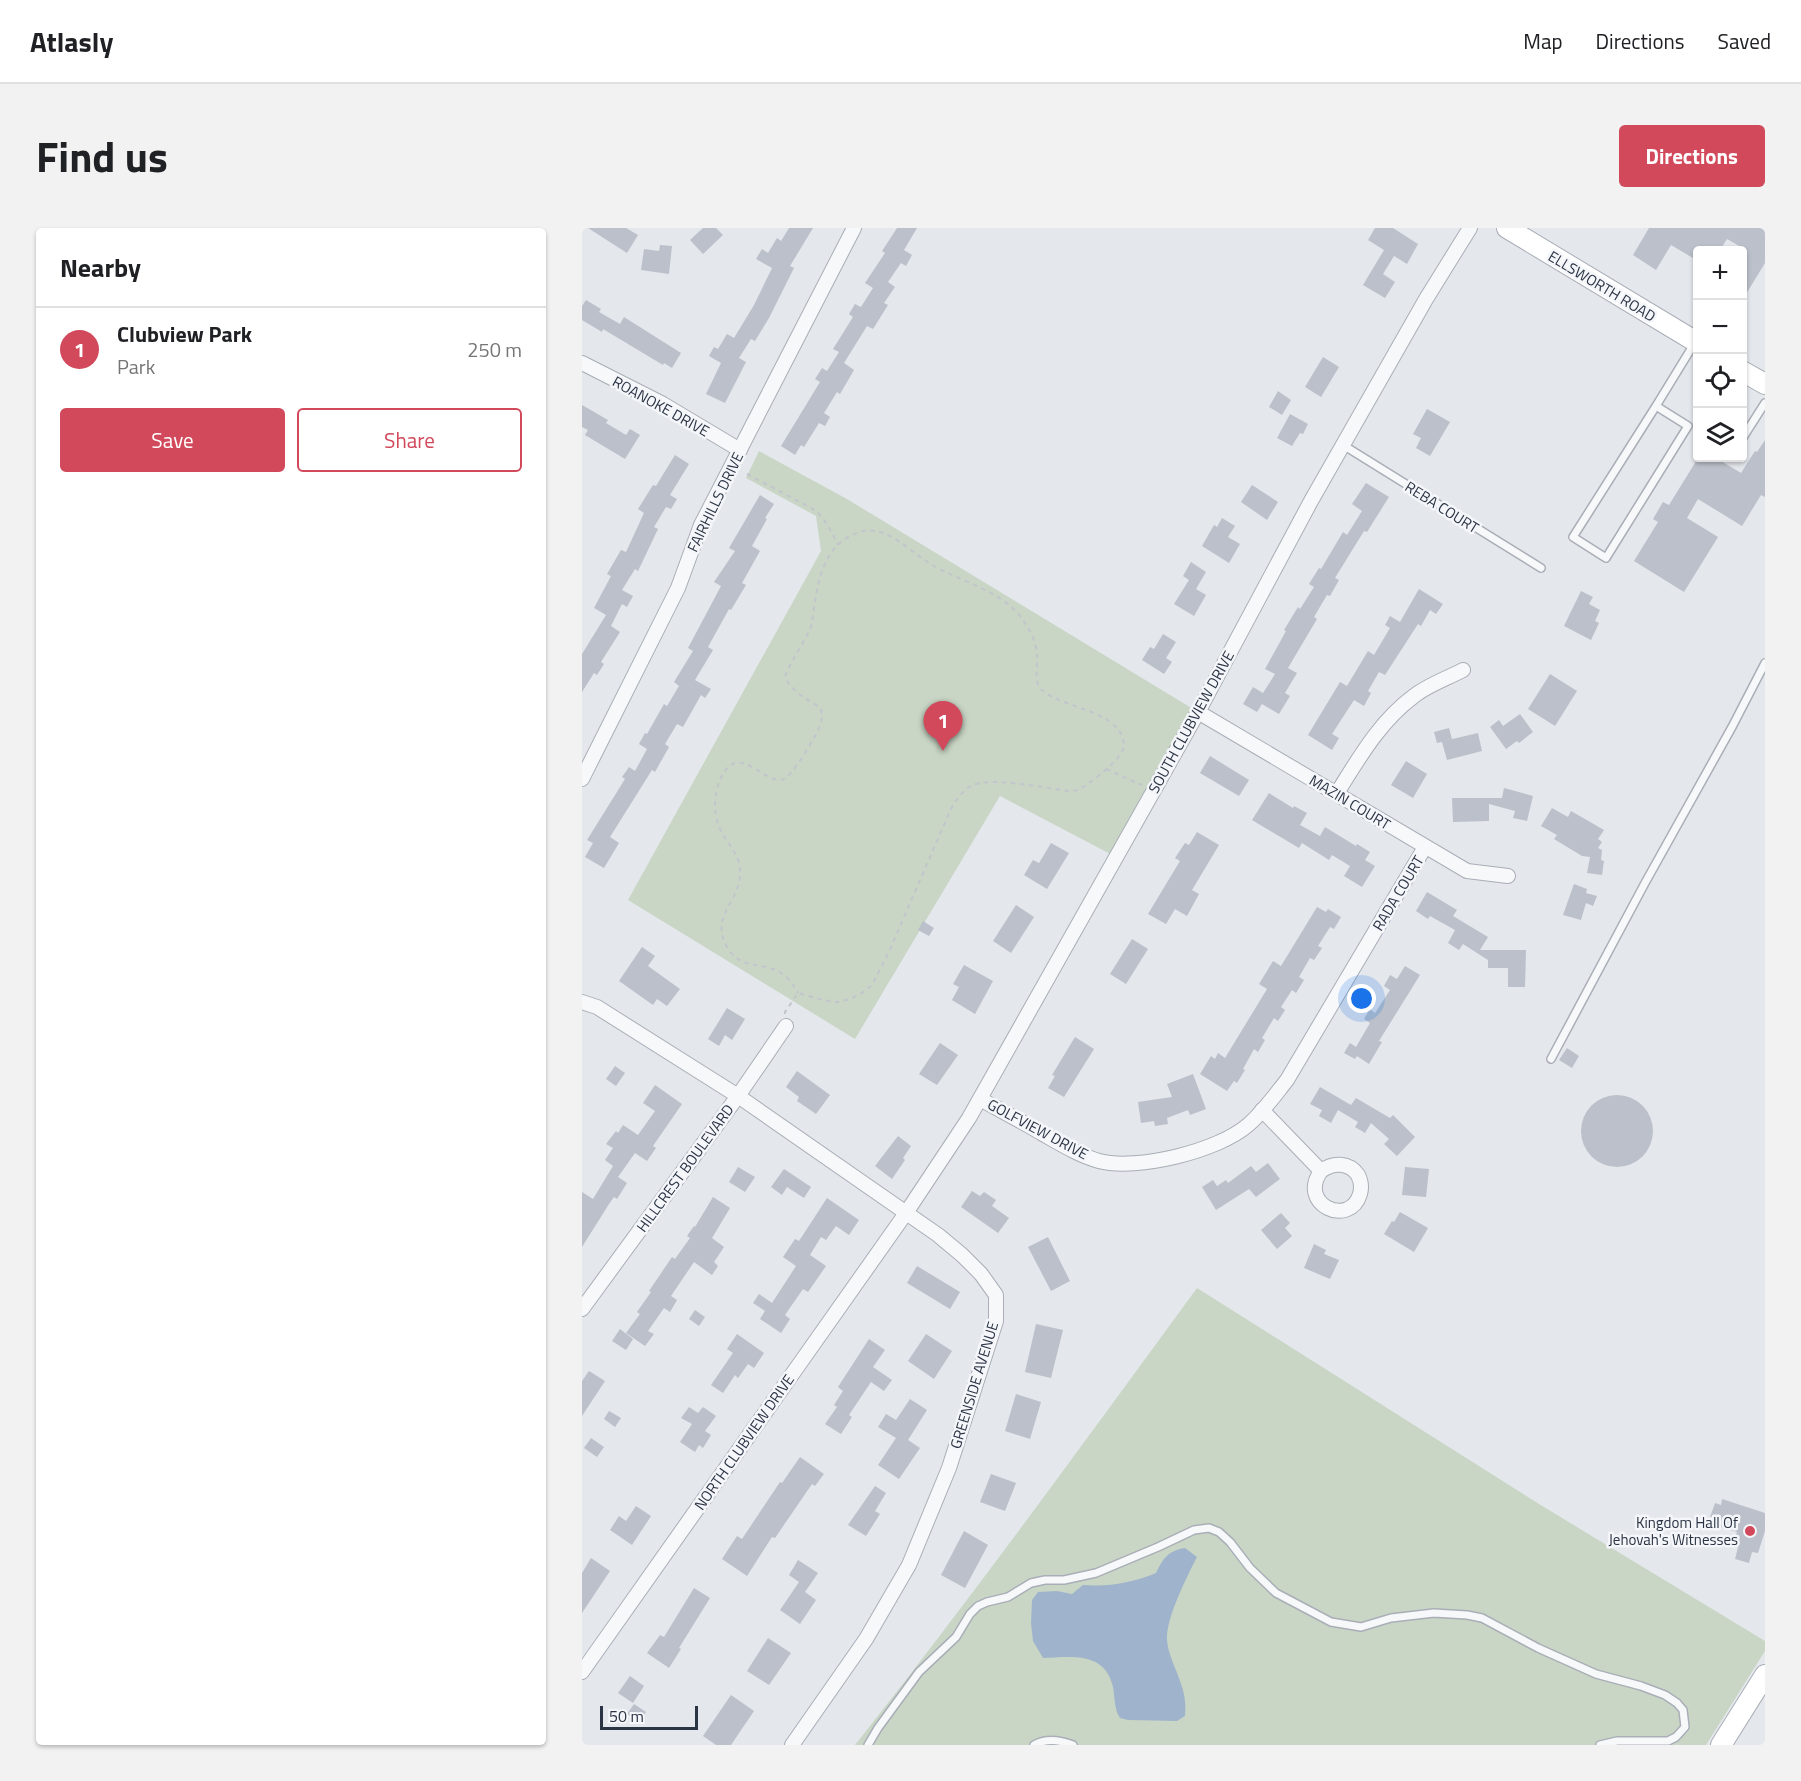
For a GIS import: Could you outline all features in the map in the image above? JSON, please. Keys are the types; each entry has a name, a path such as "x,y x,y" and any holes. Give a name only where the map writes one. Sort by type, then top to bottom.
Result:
{"main road":[{"name":"ELLSWORTH ROAD","path":"1507,228 1693,341"},
{"path":"1747,373 1765,384"},
{"path":"1721,1745 1765,1675"}],"street":[{"name":"FAIRHILLS DRIVE","path":"582,779 678,588 701,525 854,228"},
{"name":"SOUTH CLUBVIEW DRIVE","path":"906,1213 969,1118 1198,712 1343,445 1426,299 1470,228"},
{"name":"ROANOKE DRIVE","path":"582,363 663,404 740,450"},
{"path":"1337,793 1365,748 1395,712 1416,694 1463,670"},
{"name":"MAZIN COURT","path":"1198,712 1467,871 1508,876"},
{"name":"RADA COURT","path":"1370,939 1425,847"},
{"name":"GOLFVIEW DRIVE","path":"980,1098 1064,1146 1100,1161 1137,1163 1186,1155 1231,1136 1247,1126 1262,1110 1287,1080 1370,939"},
{"name":"GREENSIDE AVENUE","path":"582,1002 597,1007 738,1095 906,1213 962,1255 981,1274 996,1295 996,1321 949,1468 909,1565 866,1639 792,1745"},
{"name":"HILLCREST BOULEVARD","path":"582,1309 786,1026"},
{"path":"1262,1110 1321,1171"},
{"name":"NORTH CLUBVIEW DRIVE","path":"582,1672 906,1213"}],"lane":[{"path":"1656,406 1688,426 1605,558 1573,537 1656,406 1693,348"},
{"path":"1747,432 1765,403"},
{"name":"REBA COURT","path":"1343,445 1541,568"},
{"path":"1551,1059 1765,663"},
{"path":"868,1745 919,1672 956,1637 970,1614 978,1606 1008,1597 1031,1583 1064,1580 1096,1573 1194,1530 1209,1528 1219,1532 1230,1542 1250,1568 1276,1593 1331,1622 1361,1627 1391,1618 1434,1613 1482,1618 1538,1648 1596,1674 1665,1695 1683,1710 1685,1727 1676,1737 1668,1741 1617,1742 1600,1745"},
{"path":"1034,1745 1050,1740 1073,1745"}],"path":[{"path":"747,474 815,510 833,533 838,545"},
{"path":"866,530 895,538 921,558 976,586 1007,604 1018,614 1035,642 1037,680 1040,688 1048,695 1114,723 1119,730 1124,745 1122,752 1106,769 1077,790 1068,791 994,781 972,785 961,794 954,802 888,954 872,985 850,999 837,1002 798,993 792,982 783,974 770,968 740,962 731,954 724,942 721,931 723,916 738,888 740,867 736,853 719,829 716,819 715,807 720,782 724,772 739,762 777,779 784,779 790,774 814,738 822,717 821,708 796,693 785,677 810,628 823,568 838,545 854,534 866,530"},
{"path":"1106,769 1154,791"},
{"path":"786,1026 785,1011 798,993"}],"green space":[{"path":"759,451 847,499 1198,712 1116,857 1000,796 855,1039 628,900 821,551 816,516 746,478"},
{"path":"1197,1288 1539,1504 1765,1641 1765,1651 1706,1745 855,1745 986,1575"}],"water":[{"path":"1185,1548 1197,1557 1173,1609 1167,1640 1183,1692 1185,1716 1177,1721 1120,1718 1109,1675 1103,1667 1095,1662 1075,1657 1043,1658 1033,1641 1032,1600 1038,1592 1057,1591 1072,1594 1083,1585 1111,1585 1156,1573 1170,1553"}],"building":[{"path":"588,228 626,228 638,235 627,253"},
{"path":"703,228 716,228 723,235 703,254 690,240"},
{"path":"789,228 813,228 790,266 794,268 769,318 755,341 751,339 739,358 746,362 725,403 706,394 721,363 709,356 714,347 718,349 727,334 734,338 754,305 772,268 756,259 762,249 768,253 777,238 781,241"},
{"path":"897,228 917,228 904,250 912,255 906,266 901,263 888,282 895,287 884,303 888,305 873,329 867,326 844,363 854,370 840,394 837,392 824,413 830,417 825,426 819,423 804,447 801,445 795,455 781,446 820,382 815,379 822,368 827,371 839,352 833,349 853,317 849,314 855,304 861,307 873,288 865,283 885,253 882,251"},
{"path":"1375,228 1393,228 1418,244 1407,264 1394,256 1383,274 1395,282 1385,298 1363,285 1384,250 1368,240"},
{"path":"1649,228 1765,228 1765,263 1747,292 1747,246 1739,246 1727,239 1723,246 1693,246 1693,258 1671,245 1656,270 1633,255"},
{"path":"660,245 672,246 669,274 641,270 644,249 659,251"},
{"path":"586,300 601,309 599,312 620,324 624,317 681,353 672,368 664,363 663,365 603,329 602,332 582,320 582,306"},
{"path":"1323,357 1339,367 1321,397 1305,387"},
{"path":"1278,391 1291,400 1282,415 1269,407"},
{"path":"582,405 608,420 606,423 626,435 630,429 640,435 625,459 585,435 588,430 582,427"},
{"path":"1427,409 1450,422 1430,456 1416,448 1421,438 1413,434"},
{"path":"1290,414 1308,424 1303,434 1300,433 1292,446 1277,438"},
{"path":"1765,440 1765,497 1761,495 1742,526 1698,499 1687,518 1718,537 1684,592 1634,561 1658,522 1653,519 1663,502 1669,505 1696,462 1723,462 1741,473 1755,451 1757,452"},
{"path":"675,455 689,464 670,495 677,499 671,509 666,507 654,527 658,529 638,571 635,569 622,590 633,596 627,607 622,604 611,626 620,632 601,662 604,664 597,675 594,673 582,692 582,654 606,615 594,608 611,576 607,574 621,550 626,552 644,513 638,509 653,485 656,486"},
{"path":"1366,483 1389,497 1367,532 1364,531 1335,578 1339,580 1314,617 1317,619 1288,668 1297,673 1285,693 1290,696 1279,714 1262,704 1257,712 1243,704 1253,687 1263,693 1275,674 1265,669 1286,631 1284,630 1314,587 1309,584 1319,568 1321,569 1343,532 1347,535 1362,511 1352,504"},
{"path":"1252,485 1278,502 1267,520 1241,502"},
{"path":"760,495 774,504 752,546 760,551 742,583 746,585 731,610 729,609 708,647 713,650 695,680 711,689 705,698 701,695 683,727 677,724 665,744 669,747 655,772 652,770 610,837 619,843 604,868 585,857 593,843 587,840 625,779 622,777 629,767 635,771 647,749 639,744 664,704 667,706 679,686 674,682 693,651 688,648 721,586 714,582 735,551 729,548"},
{"path":"1222,518 1235,526 1228,537 1240,544 1229,563 1202,546 1214,525 1217,527"},
{"path":"1191,562 1206,572 1196,589 1206,595 1194,616 1174,604 1189,580 1183,576"},
{"path":"1419,589 1443,604 1436,614 1430,610 1421,626 1418,624 1385,675 1379,672 1368,691 1371,693 1364,706 1354,700 1332,734 1339,738 1332,750 1308,735 1340,682 1347,686 1368,651 1374,655 1390,628 1385,625 1390,616 1400,622"},
{"path":"1581,591 1593,597 1589,604 1600,610 1595,621 1599,623 1591,640 1564,626"},
{"path":"1163,634 1176,642 1166,658 1172,662 1164,674 1142,660 1150,647 1154,649"},
{"path":"1550,674 1577,691 1555,726 1528,709"},
{"path":"1520,714 1533,732 1519,743 1517,741 1506,749 1490,727 1499,720 1503,726"},
{"path":"1449,728 1452,739 1444,741 1478,733 1482,751 1447,760 1442,742 1437,743 1434,732"},
{"path":"1210,756 1249,780 1239,796 1200,773"},
{"path":"1406,761 1427,774 1413,798 1391,785"},
{"path":"1504,788 1533,796 1527,821 1513,818 1515,811 1489,804 1489,821 1453,822 1452,798 1502,798"},
{"path":"1269,793 1293,808 1294,806 1307,813 1300,825 1320,836 1325,827 1370,852 1365,860 1375,866 1362,887 1344,876 1350,866 1332,855 1329,860 1302,843 1299,848 1252,820"},
{"path":"1552,808 1568,817 1571,811 1604,830 1598,839 1602,842 1598,848 1602,850 1601,860 1604,861 1602,875 1587,873 1590,857 1582,856 1554,839 1557,835 1541,826"},
{"path":"1197,832 1219,845 1192,890 1199,894 1187,916 1175,909 1166,924 1148,914 1180,861 1175,858 1185,843 1189,845"},
{"path":"1051,843 1069,853 1047,889 1024,875 1033,860 1039,863"},
{"path":"1574,884 1587,889 1586,893 1597,896 1593,906 1586,903 1581,920 1563,915"},
{"path":"1427,892 1457,910 1453,916 1488,937 1480,950 1526,950 1525,987 1508,987 1508,968 1488,968 1488,960 1463,944 1459,950 1448,943 1455,930 1430,916 1428,919 1416,911"},
{"path":"1016,905 1034,917 1011,953 993,941"},
{"path":"1317,907 1326,912 1328,909 1341,917 1334,929 1330,927 1318,946 1322,948 1314,960 1310,958 1299,977 1304,980 1296,993 1292,990 1281,1007 1285,1010 1278,1021 1274,1018 1262,1038 1265,1040 1258,1052 1254,1049 1237,1083 1234,1081 1227,1091 1200,1074 1211,1056 1215,1059 1218,1053 1225,1058 1267,989 1259,984 1273,961 1281,966"},
{"path":"923,921 934,928 929,936 918,930"},
{"path":"1132,939 1148,949 1126,984 1110,974"},
{"path":"642,947 655,956 648,966 680,989 667,1006 657,999 653,1005 619,981"},
{"path":"964,965 993,981 975,1014 952,1000 959,987 953,984"},
{"path":"1405,966 1420,975 1379,1041 1382,1042 1369,1064 1357,1056 1355,1059 1344,1053 1350,1043 1356,1047 1370,1023 1364,1019 1370,1009 1375,1013 1390,990 1384,986 1390,975 1397,979"},
{"path":"727,1008 745,1019 732,1040 725,1035 719,1046 708,1039"},
{"path":"1075,1037 1094,1049 1064,1097 1048,1088 1055,1076 1052,1075"},
{"path":"940,1043 958,1055 937,1085 919,1074"},
{"path":"1567,1048 1579,1056 1572,1068 1559,1060"},
{"path":"615,1066 625,1073 616,1086 606,1079"},
{"path":"797,1071 830,1095 816,1114 797,1101 799,1097 786,1087"},
{"path":"1193,1074 1206,1109 1190,1115 1188,1110 1167,1118 1168,1124 1155,1126 1154,1121 1141,1123 1138,1102 1172,1097 1167,1084"},
{"path":"655,1085 682,1104 653,1146 656,1148 647,1161 635,1153 618,1177 627,1183 617,1199 614,1197 609,1204 582,1247 582,1192 593,1199 613,1166 605,1160 613,1148 606,1144 616,1131 618,1133 623,1125 638,1135 655,1111 643,1103"},
{"path":"1320,1087 1351,1105 1356,1098 1390,1118 1393,1115 1415,1137 1397,1156 1384,1144 1389,1139 1371,1123 1365,1133 1355,1127 1358,1122 1338,1110 1331,1123 1319,1116 1322,1110 1310,1104"},
{"path":"1617,1095 1631,1098 1643,1105 1650,1117 1653,1131 1650,1145 1643,1157 1631,1164 1617,1167 1603,1164 1591,1157 1584,1145 1581,1131 1584,1117 1591,1105 1603,1098"},
{"path":"898,1136 911,1146 892,1179 875,1166"},
{"path":"1268,1163 1280,1179 1256,1197 1249,1189 1216,1210 1202,1187 1213,1180 1217,1186 1226,1180 1228,1183 1251,1166 1256,1172"},
{"path":"738,1167 755,1177 745,1192 729,1182"},
{"path":"1405,1167 1429,1169 1426,1197 1402,1195"},
{"path":"784,1169 811,1187 804,1198 787,1187 782,1195 771,1187"},
{"path":"972,1191 980,1196 984,1192 996,1200 992,1206 1009,1218 998,1233 961,1207"},
{"path":"713,1197 730,1208 712,1238 724,1247 714,1262 718,1266 712,1275 694,1262 671,1296 677,1300 670,1312 664,1308 648,1331 654,1334 645,1346 626,1333 640,1314 637,1312 651,1292 649,1291 672,1257 675,1259 690,1238 687,1236"},
{"path":"827,1198 859,1220 849,1235 836,1226 826,1240 821,1237 810,1255 826,1266 808,1292 803,1289 785,1315 790,1319 781,1333 760,1319 765,1311 753,1303 759,1294 772,1303 796,1266 783,1257 795,1239 799,1241"},
{"path":"1400,1212 1428,1228 1414,1252 1384,1234"},
{"path":"1281,1213 1290,1223 1285,1228 1292,1236 1277,1249 1261,1230"},
{"path":"1048,1237 1070,1281 1051,1291 1028,1247"},
{"path":"1314,1244 1326,1250 1324,1254 1339,1260 1330,1279 1304,1268"},
{"path":"917,1266 960,1292 950,1309 907,1283"},
{"path":"695,1310 705,1317 699,1326 689,1319"},
{"path":"1036,1324 1063,1330 1051,1378 1025,1372"},
{"path":"620,1329 633,1339 626,1350 612,1341"},
{"path":"737,1334 764,1353 754,1368 748,1364 738,1378 735,1375 723,1393 711,1385 733,1353 727,1349"},
{"path":"926,1334 952,1351 934,1379 908,1361"},
{"path":"869,1339 885,1350 873,1367 892,1380 884,1391 871,1382 849,1415 852,1417 841,1434 825,1424 837,1407 834,1405 843,1391 838,1387"},
{"path":"589,1371 605,1381 582,1416 582,1381"},
{"path":"1016,1394 1041,1402 1030,1439 1005,1431"},
{"path":"910,1399 927,1410 908,1440 920,1448 899,1479 878,1465 896,1438 878,1427 886,1414 896,1420"},
{"path":"689,1407 698,1413 703,1407 716,1416 705,1431 711,1435 703,1448 699,1445 695,1452 680,1442 692,1424 681,1418"},
{"path":"609,1411 621,1418 615,1427 604,1419"},
{"path":"591,1438 604,1447 597,1457 584,1448"},
{"path":"800,1457 824,1474 815,1486 812,1484 775,1538 772,1537 747,1576 722,1559 737,1536 742,1539 780,1482 782,1483"},
{"path":"991,1474 1016,1483 1005,1511 980,1502"},
{"path":"875,1486 886,1493 875,1511 880,1514 866,1536 848,1525"},
{"name":"Kingdom Hall Of Jehovah's Witnesses","path":"1722,1499 1765,1513 1765,1531 1758,1553 1752,1552 1749,1563 1735,1559 1738,1547 1732,1545 1737,1532 1714,1525 1716,1519 1710,1517 1715,1503 1721,1505"},
{"path":"636,1506 651,1516 632,1545 610,1530 619,1516 626,1521"},
{"path":"964,1531 988,1545 965,1588 941,1575"},
{"path":"591,1558 610,1571 582,1613 582,1573"},
{"path":"798,1560 818,1573 805,1592 816,1600 800,1624 780,1610 799,1582 789,1575"},
{"path":"694,1588 710,1598 669,1668 647,1653 660,1635 664,1637"},
{"path":"768,1638 791,1653 769,1685 747,1671"},
{"path":"630,1676 644,1686 633,1703 618,1693"},
{"path":"731,1695 754,1711 731,1745 716,1745 703,1736"},
{"path":"634,1704 646,1712 639,1722 627,1714"}],"place":[{"name":"Clubview Park","path":"943,751"},
{"name":"Kingdom Hall Of Jehovah's Witnesses","path":"1750,1531"}]}
